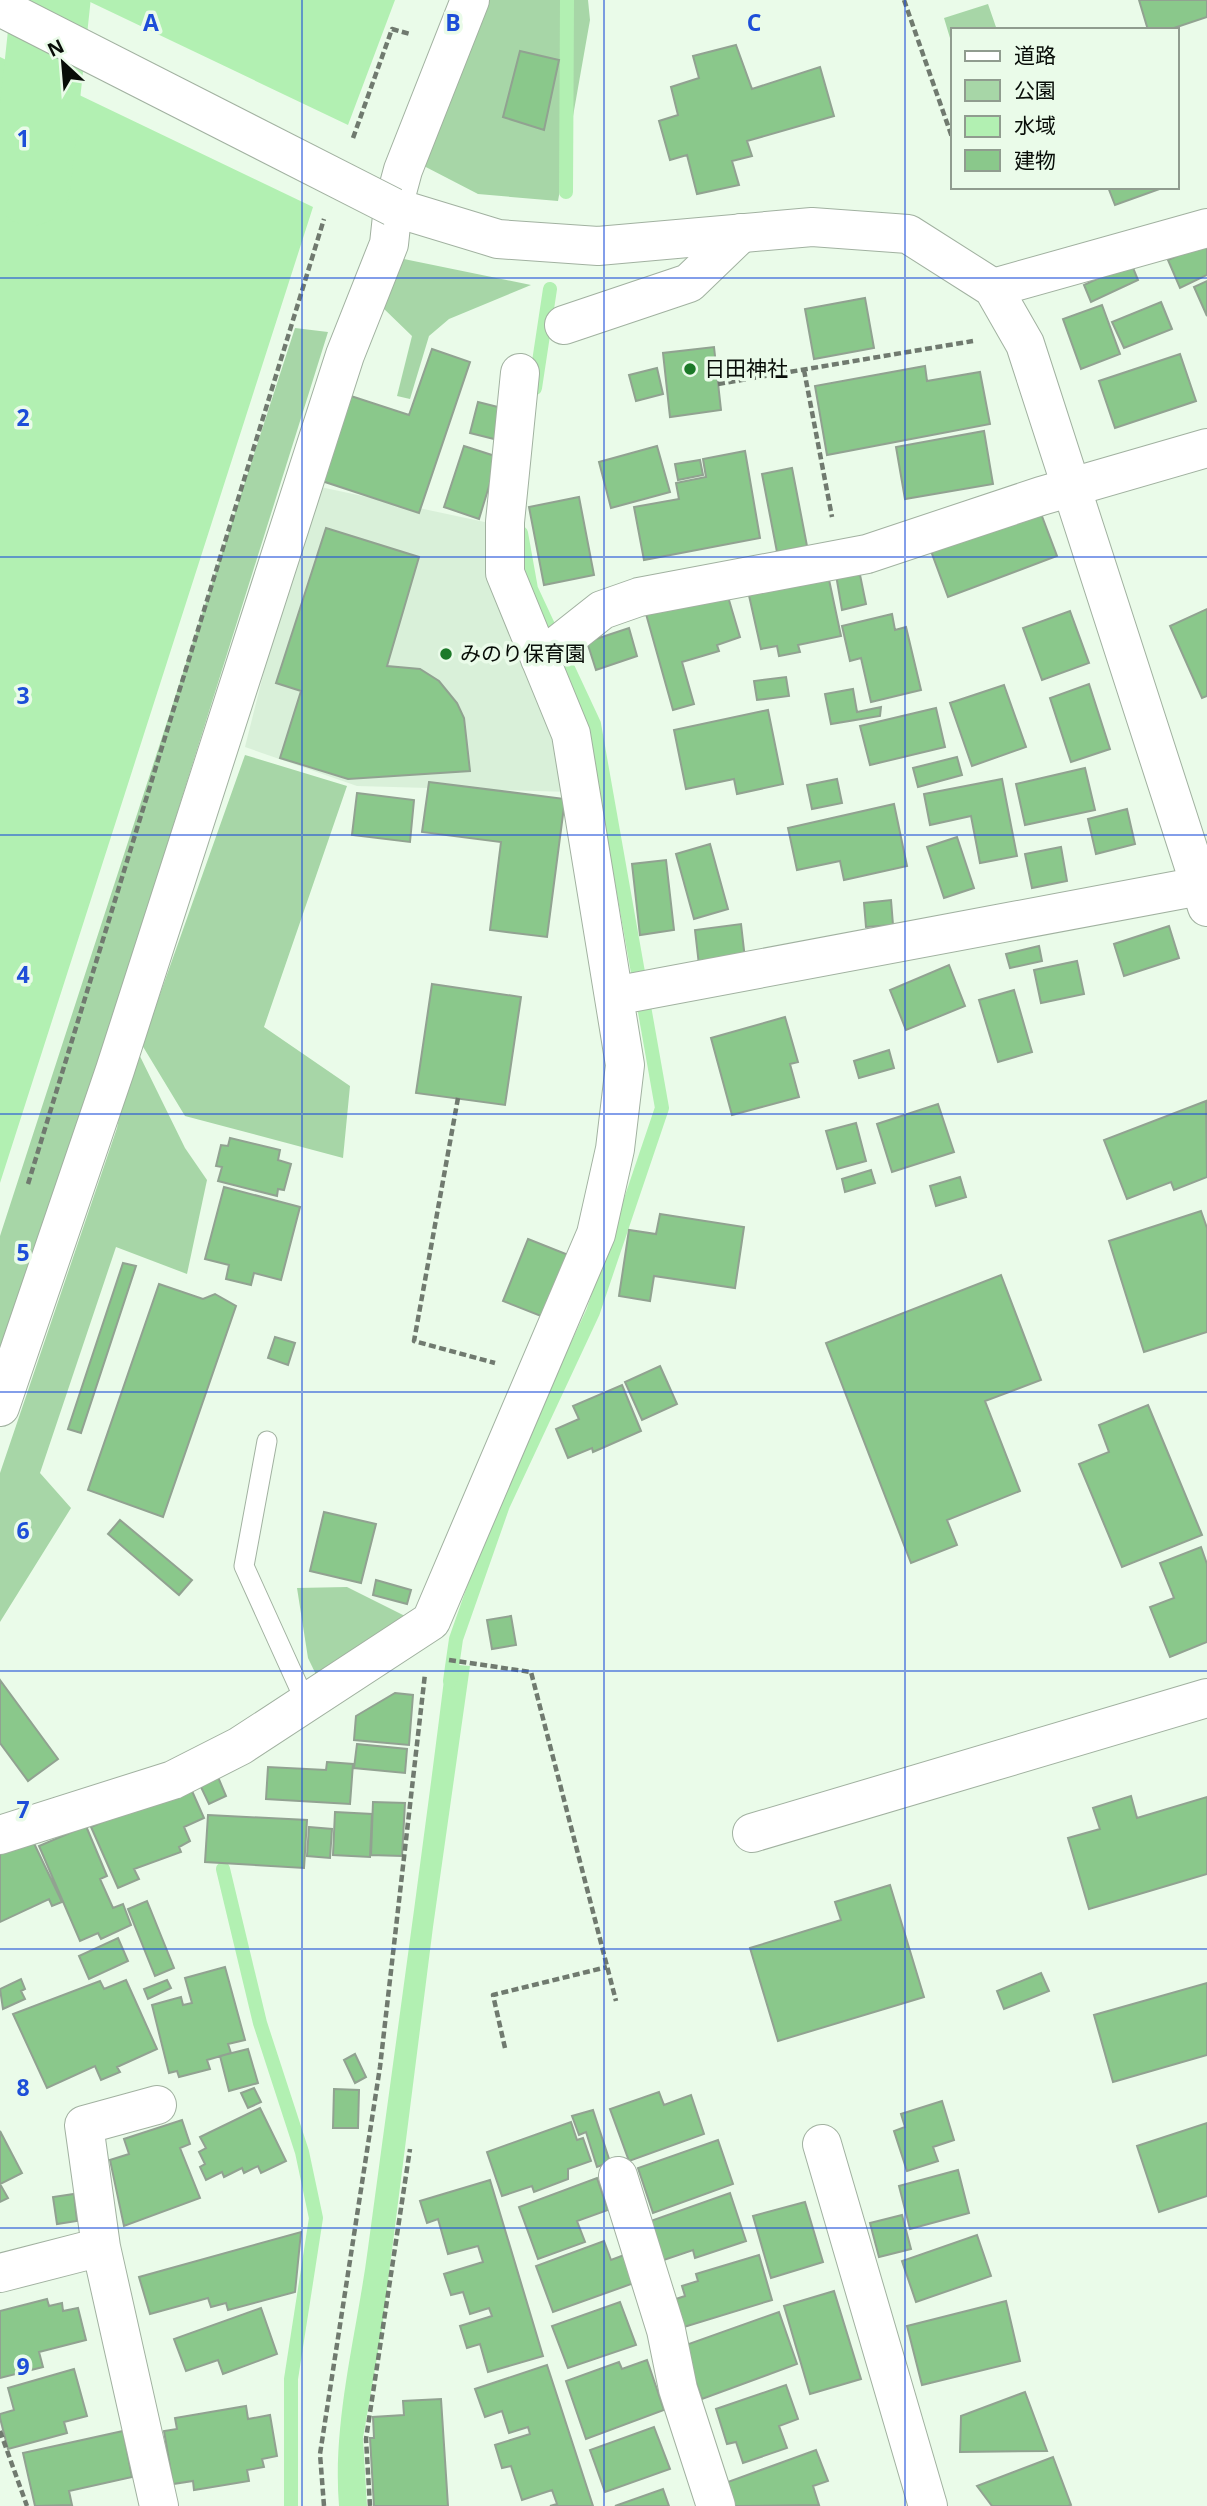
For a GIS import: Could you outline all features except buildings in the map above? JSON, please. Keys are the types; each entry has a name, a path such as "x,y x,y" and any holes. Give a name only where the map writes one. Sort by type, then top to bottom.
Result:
{"street":[{"path":"0,1407 119,1057 345,355 389,244 393,207 403,170 470,0"},
{"path":"0,7 393,207 498,239 597,246 812,227 908,234 993,288 1025,344 1204,896 630,992"},
{"path":"993,288 1207,228"},
{"path":"564,325 689,283 741,233"},
{"path":"0,1835 173,1780 240,1746 431,1621 596,1234 615,1149 630,992 571,734 505,573 505,522 520,373"},
{"path":"540,659 602,610 639,597 867,554 1073,486 1207,448"},
{"path":"752,1833 1207,1698"},
{"path":"157,2105 84,2125 101,2247 159,2506"},
{"path":"822,2144 928,2506"},
{"path":"618,2176 666,2330 678,2389 716,2506"},
{"path":"0,2273 101,2247"}],"lane":[{"path":"267,1441 244,1566 306,1703"}],"path":[{"path":"904,0 951,134"},
{"path":"24,1196 315,243"},
{"path":"718,384 985,339"},
{"path":"804,370 840,559"},
{"path":"458,1098 414,1341 537,1374"},
{"path":"324,2506 320,2454 380,2067 431,1621"},
{"path":"448,1659 531,1672 616,2001"},
{"path":"505,2048 493,1995 607,1967"},
{"path":"370,2506 366,2439 410,2149"},
{"path":"0,2431 27,2506"}],"shaded area":[{"path":"311,485 494,524 572,792 357,786 245,747"}],"green space":[{"path":"482,0 588,0 590,20 558,201 478,194 420,164"},
{"path":"988,4 996,28 951,28 951,41 944,18"},
{"path":"399,258 531,285 449,319 429,336 410,399 397,396 412,336 381,306"},
{"path":"295,328 328,332 0,1378 0,1236"},
{"path":"245,755 347,786 264,1027 350,1086 343,1158 185,1116 142,1045"},
{"path":"134,1044 185,1148 207,1180 187,1274 116,1247 40,1473 71,1508 0,1622 0,1473 117,1128"},
{"path":"347,1587 413,1620 322,1687 308,1658 297,1588"}],"water":[{"path":"86,0 395,0 348,125"},
{"path":"0,57 313,207 0,1183"},
{"path":"446,1664 470,1666 433,1927 382,2329 363,2438 367,2506 339,2506 342,2409 368,2248"}],"waterway":[{"path":"31,186 51,0"},
{"path":"566,192 567,0"},
{"path":"535,388 550,289"},
{"path":"450,1681 456,1639 503,1505 593,1312 662,1108 594,724 531,589 521,533"},
{"path":"223,1869 260,2023 302,2152 316,2218 291,2379 291,2506"}],"place":[{"name":"日田神社","path":"690,369"},
{"name":"みのり保育園","path":"446,654"}]}
